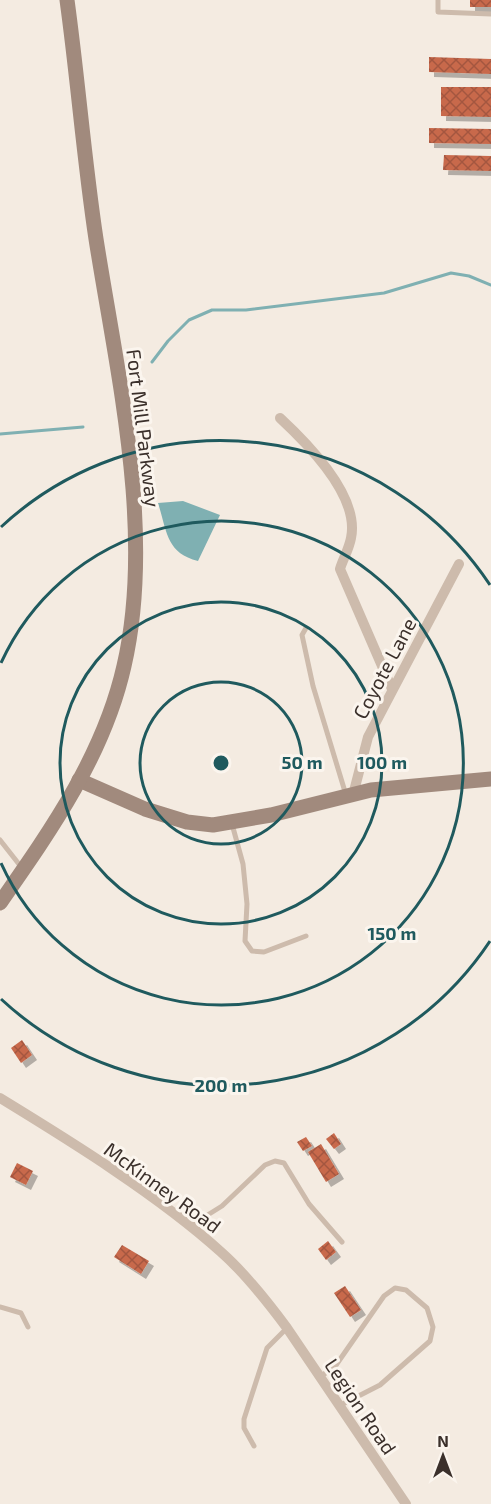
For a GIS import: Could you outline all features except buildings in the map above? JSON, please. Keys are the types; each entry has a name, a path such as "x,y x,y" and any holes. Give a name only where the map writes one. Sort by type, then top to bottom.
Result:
{"main road":[{"name":"Fort Mill Parkway","path":"0,903 60,817 98,742 124,667 134,588 135,535 131,470 90,203 68,0"},
{"path":"79,780 145,809 187,822 213,825 383,789 491,779"}],"street":[{"path":"280,418 316,456 335,481 346,502 351,538 340,569 392,689"},
{"name":"Coyote Lane","path":"350,796 368,737 459,564"},
{"name":"McKinney Road","path":"0,1098 190,1226 222,1252 268,1303 287,1328"},
{"name":"Legion Road","path":"287,1328 406,1504"}],"lane":[{"path":"438,0 438,12 491,14"},
{"path":"306,628 302,635 313,686 350,796"},
{"path":"231,823 243,864 247,904 245,941 252,951 264,952 306,936"},
{"path":"0,840 23,869"},
{"path":"190,1226 222,1206 265,1165 275,1161 284,1163 309,1204 342,1242"},
{"path":"319,1377 333,1368 384,1296 394,1288 406,1290 427,1308 433,1327 430,1341 380,1385 339,1406"},
{"path":"0,1307 21,1313 28,1327"},
{"path":"254,1446 244,1428 244,1419 267,1348 287,1328"}],"water":[{"path":"183,501 220,515 198,561 180,552 169,540 158,503"}],"waterway":[{"path":"152,362 168,341 189,320 212,310 246,310 384,293 451,273 469,276 491,285"},
{"path":"0,434 83,427"}]}
